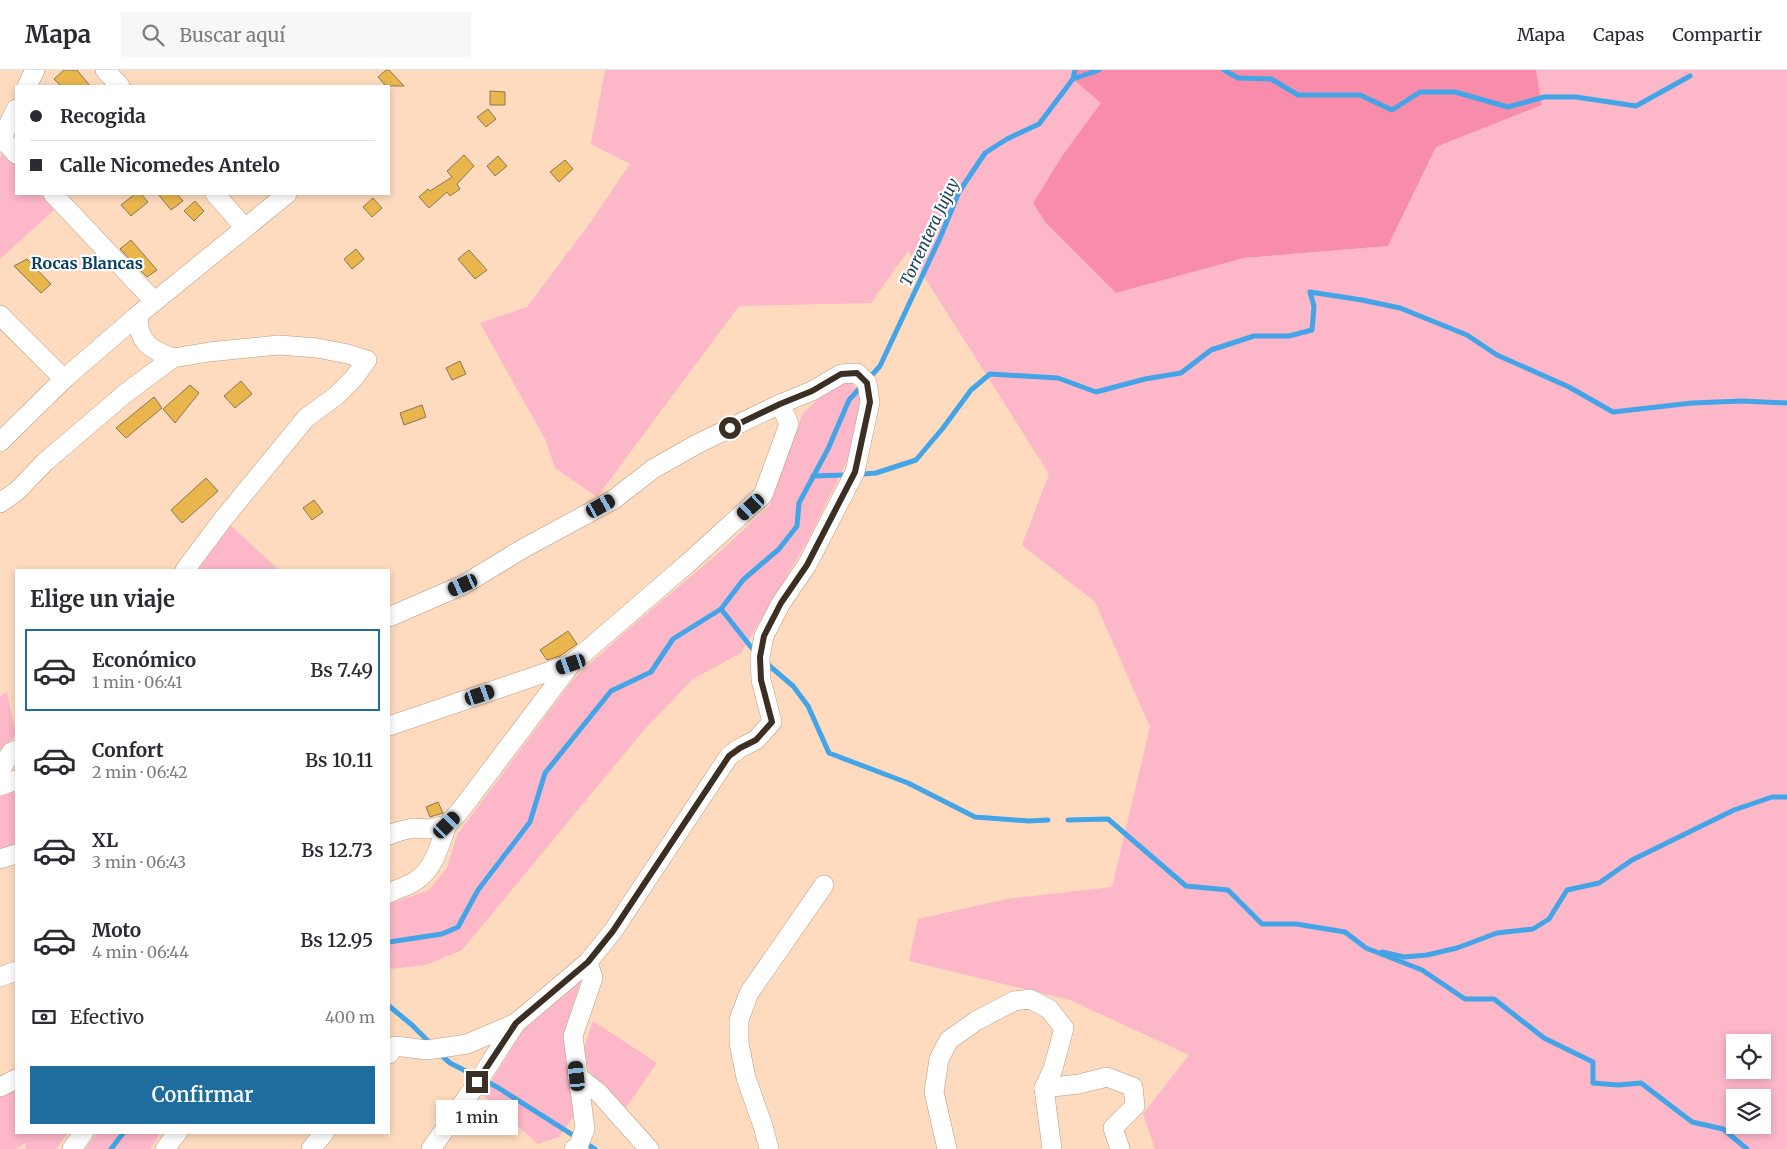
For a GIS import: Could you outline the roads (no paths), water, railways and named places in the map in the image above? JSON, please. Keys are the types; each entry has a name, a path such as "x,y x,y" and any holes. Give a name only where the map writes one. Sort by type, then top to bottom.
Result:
{"street":[{"path":"28,85 35,70"},
{"path":"105,70 119,85"},
{"path":"15,110 1,140 15,153"},
{"path":"54,195 154,301"},
{"path":"216,195 246,228"},
{"path":"0,442 64,379 154,301 286,195"},
{"path":"0,314 64,379"},
{"path":"138,315 138,330 143,341 155,351 173,358"},
{"path":"0,503 17,491 45,462 127,392 173,358 208,352 279,345 317,348 367,360 354,378 336,396 306,418 185,569"},
{"path":"390,617 463,585 524,548 613,500 660,464 697,444 780,404 812,391 841,374 857,373 867,383 870,402 855,472 807,565 781,603 764,636 760,657 761,680 772,722 756,740 729,756 613,931 588,962 516,1023 431,1149"},
{"path":"390,893 414,882 430,868 447,825 460,811 571,664 688,564 763,495 788,424 780,404"},
{"path":"390,726 571,664"},
{"path":"0,772 11,752 15,750"},
{"path":"0,786 15,780"},
{"path":"390,835 413,828 428,829 447,825"},
{"path":"0,859 15,854"},
{"path":"769,1149 746,1078 739,1043 739,1020 749,993 824,884"},
{"path":"574,1149 578,1147 585,1128 573,1036 593,978 588,962"},
{"path":"0,977 15,971"},
{"path":"947,1149 934,1092 939,1059 949,1040 976,1021 1014,1000 1030,999 1049,1008 1064,1028 1053,1069 1044,1088 1052,1149"},
{"path":"390,1053 395,1046 427,1050 467,1044 516,1023"},
{"path":"577,1076 599,1093 648,1149"},
{"path":"1044,1088 1080,1084 1107,1077 1133,1087 1135,1106 1113,1128 1120,1149"},
{"path":"0,1087 15,1080"},
{"path":"72,1149 83,1134"},
{"path":"165,1149 176,1134"},
{"path":"312,1149 323,1134"}],"waterway":[{"name":"Torrentera Jujuy","path":"872,375 880,366 940,238 959,192 985,153 1007,139 1039,124 1073,79 1075,70"},
{"path":"1073,79 1099,70"},
{"path":"1224,70 1238,78 1271,79 1298,95 1360,95 1392,110 1420,92 1455,92 1508,107 1544,97 1576,97 1636,106 1690,76"},
{"path":"863,474 876,473 916,460 971,390 990,374 1058,378 1096,392 1145,379 1181,373 1211,350 1254,336 1289,336 1312,330 1314,306 1310,292 1400,308 1467,335 1497,355 1569,387 1613,412 1692,403 1742,401 1787,403"},
{"name":"Torrentera Jujuy","path":"390,942 442,934 458,927 478,890 530,822 545,773 611,691 651,672 673,639 721,609 743,580 779,549 797,526 799,503 828,449 849,400 860,388"},
{"path":"813,476 844,475"},
{"path":"721,609 755,652"},
{"path":"765,662 793,686 808,706 829,753 908,783 975,817 1029,821 1048,820"},
{"path":"1382,952 1404,957 1427,955 1457,948 1497,933 1533,929 1549,919 1567,890 1599,883 1632,860 1734,810 1772,797 1787,797"},
{"path":"1068,820 1108,819 1186,886 1228,890 1262,924 1296,924 1345,932 1366,948 1422,970 1465,999 1494,999 1544,1038 1593,1062 1593,1083 1618,1085 1641,1083 1692,1122 1723,1129 1747,1149"},
{"path":"390,1007 428,1041"},
{"path":"442,1056 450,1063 497,1087 595,1149"},
{"name":"Torrentera Jujuy","path":"111,1149 122,1134"}],"district":[{"name":"Rocas Blancas","path":"87,263"}]}
